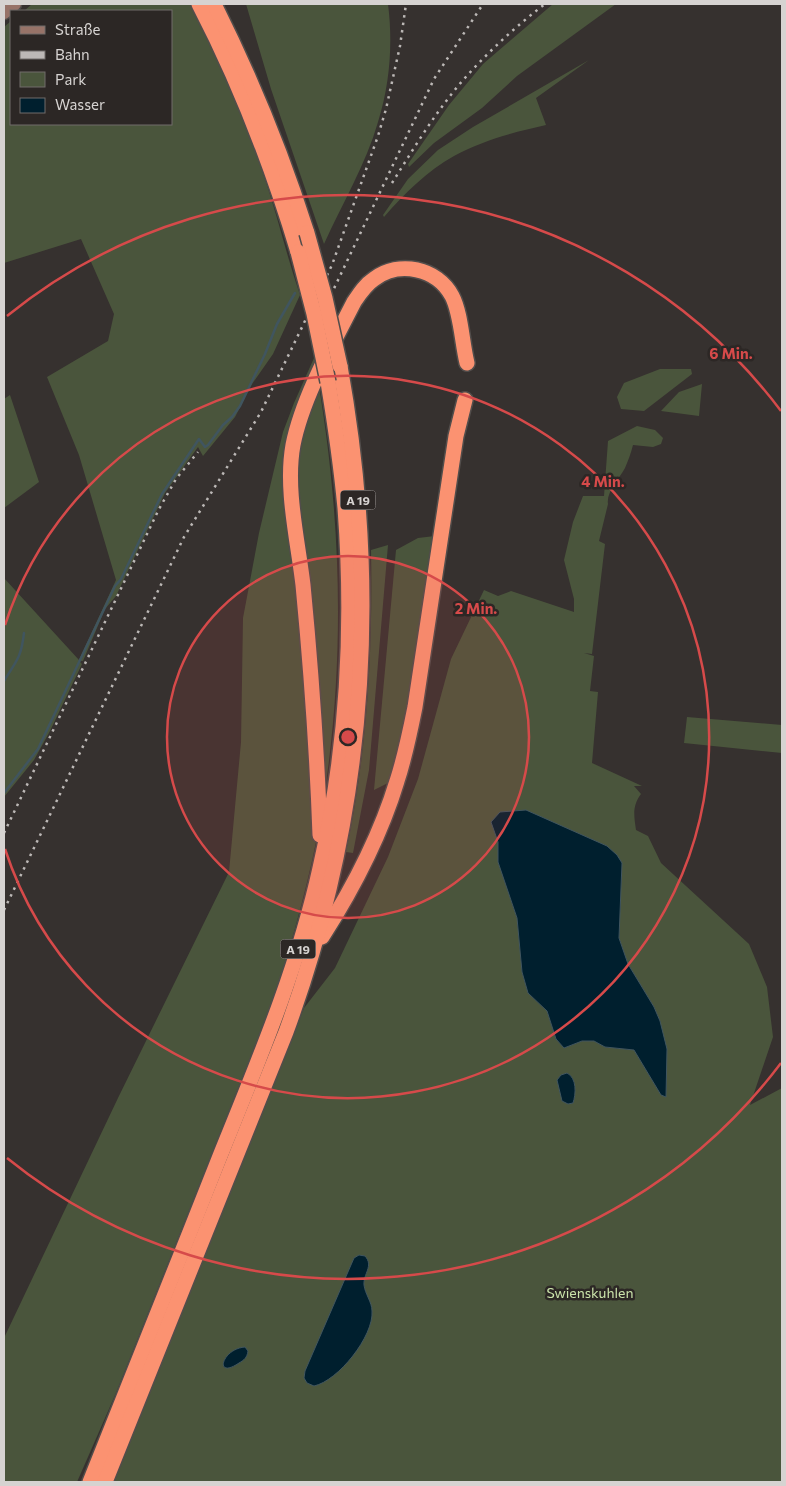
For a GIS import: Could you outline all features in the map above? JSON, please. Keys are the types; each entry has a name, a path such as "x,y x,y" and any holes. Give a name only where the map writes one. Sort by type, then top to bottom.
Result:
{"highway":[{"name":"A 19","path":"90,1482 272,1028 304,929 321,866 343,722 348,633 348,566 344,507 328,382 314,314 298,252 278,189 230,69 199,4"},
{"path":"214,4 228,31"},
{"path":"220,4 228,31"},
{"name":"A 19","path":"105,1482 286,1032 313,951 328,896 345,814 355,740 362,657 362,573 354,459 340,366 325,298 306,233 267,120 228,31"},
{"path":"321,866 318,766 292,492 292,454 298,426 304,406 354,302 363,288 375,278 388,271 402,268 416,269 431,274 443,282 458,308 462,345 467,363"},
{"path":"313,951 355,879 377,832 399,775 415,706 456,436 465,400"}],"street":[{"path":"4,13 15,4"}],"green space":[{"path":"32,4 190,4 221,68 249,134 270,194 300,295 273,354 252,384 235,417 203,456 198,447 165,493 116,596 105,609 83,661 79,661 82,664 50,731 34,760 4,797 4,578 79,660 116,580 79,455 47,377 108,341 114,314 81,239 4,263 4,27 10,22 10,125 172,125 172,10 25,10"},
{"path":"246,4 388,4 390,48 388,78 382,108 367,153 324,244 271,89"},
{"path":"553,4 616,4 517,76 482,108 434,143 409,167 408,164 449,105 483,64"},
{"path":"589,60 536,98 546,125 488,141 454,156 435,168 417,183 384,217 383,215 408,179 438,150 473,127"},
{"path":"314,358 331,472 338,586 338,644 335,701 321,815 296,926 277,991 116,1393 77,1482 4,1482 4,1338 118,1098 229,872 241,742 243,618 259,533 283,432"},
{"path":"660,369 691,369 692,374 644,411 621,409 617,397 624,383"},
{"path":"702,384 699,416 661,411 679,392"},
{"path":"10,395 39,482 4,508 4,399"},
{"name":"Swienskuhlen","path":"637,426 655,430 663,438 661,444 653,447 633,445 625,468 611,490 608,499 599,541 605,544 592,654 584,653 594,656 590,691 598,692 592,763 642,786 634,786 641,794 635,807 636,830 648,836 661,863 749,944 767,987 773,1037 750,1105 782,1088 782,1482 114,1482 304,1008 335,968 388,857 418,779 451,659 484,590 498,596 511,591 574,612 574,599 564,560 573,522 583,496 604,496 608,441","holes":["491,822 622,863 619,938 628,964 654,1007 660,1021 661,1095 634,1050 605,1047 594,1041 582,1041 564,1048 556,1039 547,1011 528,993 522,972 517,918 498,862 498,842"]},
{"path":"435,536 409,697 392,781 374,790 396,550 418,538"},
{"path":"388,545 369,770 353,853 346,852 364,740 370,664 371,550"},
{"path":"687,717 782,725 782,753 684,743"}],"water":[{"path":"526,810 607,846 617,855 622,863 619,938 628,964 654,1007 660,1021 667,1049 666,1097 661,1095 634,1050 605,1047 594,1041 582,1041 564,1048 556,1039 547,1011 528,993 522,972 517,918 498,862 498,842 491,822 500,812"},
{"path":"567,1073 573,1079 575,1091 573,1103 568,1104 562,1101 557,1080 561,1075"},
{"path":"359,1255 365,1256 368,1260 364,1285 372,1311 367,1333 353,1356 343,1367 333,1376 314,1386 307,1383 304,1378 305,1371 354,1258"},
{"path":"245,1347 248,1351 244,1360 231,1367 226,1368 224,1366 226,1357 230,1353"}],"waterway":[{"path":"4,793 38,749 115,586 121,579 162,494 199,439 205,447 208,445 240,406 277,324 295,293"},
{"path":"4,681 20,654 24,633"}],"railway":[{"path":"4,910 184,537 261,412 332,265 386,109 400,46 406,4"},
{"path":"318,322 434,79 483,4"},
{"path":"392,183 417,143 464,79 523,21 545,4"},
{"path":"4,833 159,509 176,479 198,452"}]}
